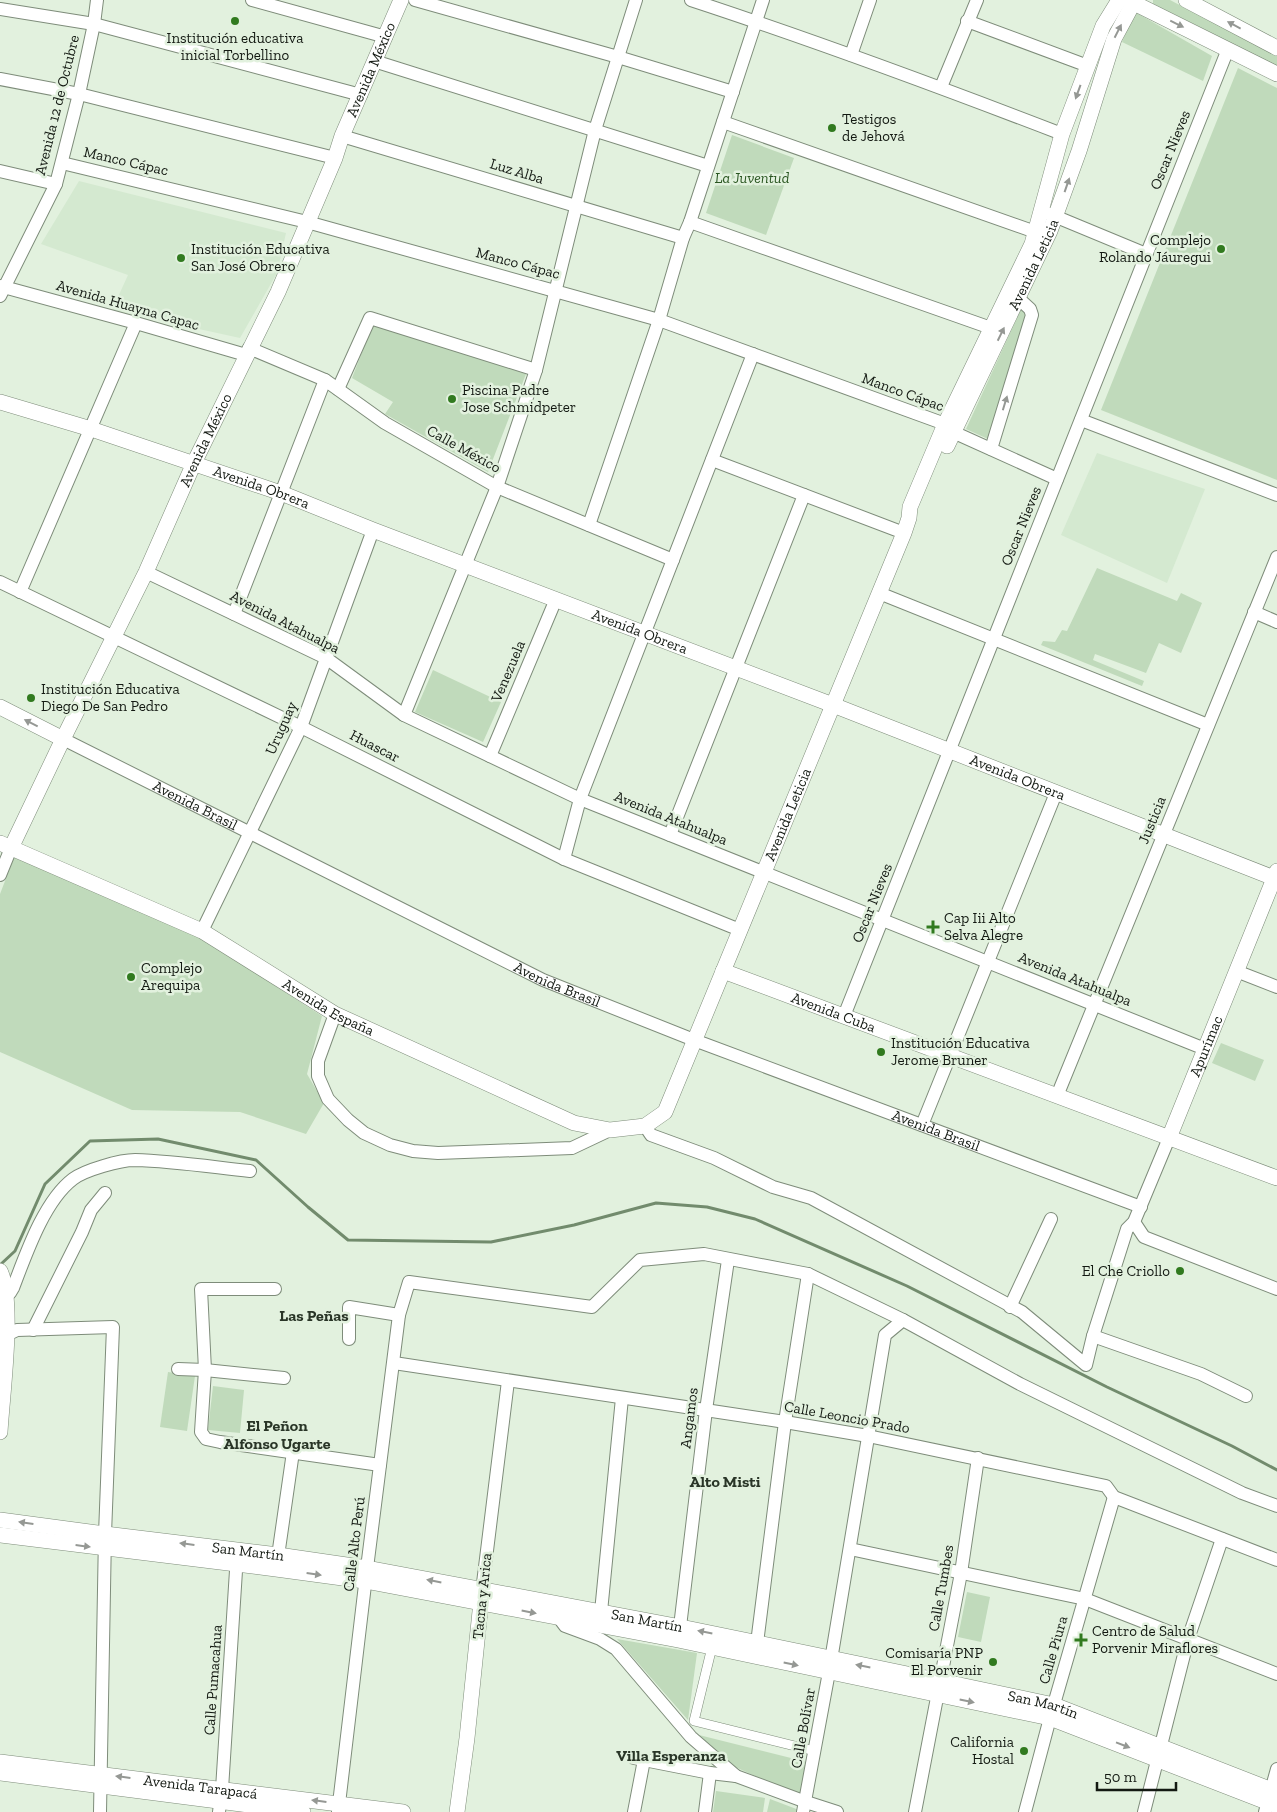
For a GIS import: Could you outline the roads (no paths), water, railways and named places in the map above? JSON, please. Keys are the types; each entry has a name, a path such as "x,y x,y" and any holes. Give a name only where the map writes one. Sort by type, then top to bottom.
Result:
{"street":[{"name":"Avenida 12 de Octubre","path":"2,290 56,184 79,94 94,24 97,0"},
{"path":"252,0 386,37"},
{"name":"Avenida México","path":"0,875 6,846 63,739 146,572 194,463 278,292 342,136 401,0"},
{"path":"415,0 618,57 733,92"},
{"path":"404,714 497,487 536,370 594,130 636,0"},
{"path":"691,0 756,21 941,87 1062,134"},
{"path":"590,525 763,0"},
{"path":"851,55 870,0"},
{"path":"941,87 977,0"},
{"path":"1186,0 1277,48"},
{"path":"1129,1 1228,48 1277,74"},
{"name":"Avenida Leticia","path":"1049,214 1062,134 1103,26 1129,1"},
{"name":"Avenida Leticia","path":"665,1112 879,593 906,525 910,507 949,428 1018,298 1049,214 1079,151 1114,39 1129,1"},
{"path":"0,9 94,24 361,95"},
{"path":"968,21 1088,66"},
{"name":"Oscar Nieves","path":"844,1016 1228,48"},
{"path":"374,61 708,166"},
{"path":"0,79 79,94 334,158"},
{"path":"723,122 1042,234"},
{"name":"Luz Alba","path":"342,136 683,238"},
{"name":"Manco Cápac","path":"62,163 307,222 659,320 949,428 1057,479"},
{"path":"0,171 56,184"},
{"path":"1049,214 1146,254"},
{"path":"690,222 991,328"},
{"name":"Avenida Leticia","path":"949,428 991,328 1032,244 1042,234"},
{"name":"Avenida Huayna Capac","path":"2,290 248,352"},
{"path":"991,449 1032,315 1030,309 1018,298"},
{"path":"338,389 370,318 536,370"},
{"path":"20,592 136,323"},
{"name":"Calle México","path":"248,352 325,380 385,424 497,487 673,560"},
{"path":"564,859 580,799 753,354"},
{"path":"234,614 325,380"},
{"name":"Avenida Obrera","path":"0,402 91,429 281,493 373,530 833,705 1163,835 1275,874"},
{"path":"1081,420 1277,496"},
{"path":"712,460 804,495 906,525"},
{"path":"670,835 804,495"},
{"name":"Uruguay","path":"202,931 301,727 373,530"},
{"name":"Justicia","path":"1057,1096 1277,557"},
{"name":"Avenida Atahualpa","path":"146,572 326,658 404,714 580,799 1205,1049"},
{"name":"Huascar","path":"0,582 301,727 564,859 740,930"},
{"path":"879,593 1208,725"},
{"name":"Venezuela","path":"490,756 556,599"},
{"path":"1254,612 1277,622"},
{"name":"Avenida Brasil","path":"0,707 543,980 694,1040 1141,1206"},
{"path":"922,1124 1056,793"},
{"name":"Avenida España","path":"6,846 202,931 335,1014 574,1123 610,1130 645,1126 665,1112"},
{"name":"Apurímac","path":"1010,1307 1022,1312 1086,1365 1093,1336 1127,1229 1134,1222 1141,1206 1275,874"},
{"name":"Avenida Cuba","path":"723,970 1277,1178"},
{"path":"1236,972 1277,987"},
{"path":"335,1014 318,1060 318,1076 328,1099 348,1120 364,1133 390,1145 413,1151 438,1153 572,1148 610,1130"},
{"path":"572,1148 574,1123"},
{"path":"645,1126 651,1135 714,1158 773,1187 811,1198 1010,1307 1050,1219"},
{"path":"6,1294 13,1288 35,1232 56,1196 74,1178 94,1168 133,1160 250,1171"},
{"path":"33,1330 91,1210 105,1192"},
{"path":"1134,1222 1144,1237 1277,1289"},
{"name":"Calle Alto Perú","path":"339,1808 399,1315 409,1282 592,1307 640,1260 704,1254 728,1260"},
{"path":"728,1260 808,1274 903,1320 1020,1384 1242,1493 1277,1506"},
{"name":"Angamos","path":"680,1634 706,1410 728,1260"},
{"path":"0,1272 5,1282 6,1294 0,1432"},
{"path":"756,1650 785,1422 808,1274"},
{"path":"275,1289 201,1289 205,1370 201,1432 206,1439 380,1465"},
{"path":"349,1339 349,1307 399,1315"},
{"name":"Calle Bolívar","path":"804,1807 830,1666 885,1335 903,1320"},
{"path":"3,1336 17,1330 113,1327 105,1541 100,1812"},
{"path":"1093,1336 1201,1374 1246,1396"},
{"name":"Calle Leoncio Prado","path":"394,1363 868,1436 1106,1486 1114,1497 1277,1560"},
{"path":"178,1369 284,1378"},
{"name":"Tacna y Arica","path":"457,1812 467,1738 481,1596 508,1381"},
{"path":"600,1619 622,1398"},
{"path":"277,1562 293,1452"},
{"name":"Calle Tumbes","path":"915,1812 961,1573 978,1458"},
{"name":"Calle Piura","path":"1025,1812 1114,1497"},
{"name":"San Martín","path":"0,1520 105,1541"},
{"name":"San Martín","path":"0,1535 105,1541 366,1575 680,1634 939,1688 1052,1712 1235,1782 1271,1800"},
{"path":"1144,1812 1188,1639 1222,1539"},
{"path":"850,1549 1085,1599 1277,1674"},
{"name":"Calle Pumacahua","path":"220,1801 237,1557"},
{"path":"560,1612 565,1626 600,1639 616,1649 690,1737 736,1776 804,1807 837,1812"},
{"name":"San Martín","path":"680,1634 712,1647 756,1650"},
{"path":"712,1647 694,1721 815,1751"},
{"path":"634,1812 639,1759 710,1773 736,1776"},
{"name":"Avenida Tarapacá","path":"0,1762 220,1801 304,1812"},
{"path":"1271,1800 1277,1768"},
{"name":"Avenida Tarapacá","path":"0,1773 101,1780"},
{"path":"704,1812 710,1773"},
{"name":"Avenida Tarapacá","path":"220,1801 403,1812"}],"waterway":[{"path":"0,1265 15,1251 45,1184 90,1141 158,1139 256,1160 348,1240 491,1242 574,1225 656,1203 707,1207 755,1219 907,1286 1277,1470"}],"place":[{"name":"Institución educativa inicial Torbellino","path":"235,21"},
{"name":"Testigos de Jehová","path":"832,128"},
{"name":"Complejo Rolando Jáuregui","path":"1221,249"},
{"name":"Institución Educativa San José Obrero","path":"181,258"},
{"name":"Piscina Padre Jose Schmidpeter","path":"452,399"},
{"name":"Institución Educativa Diego De San Pedro","path":"31,698"},
{"name":"Cap Iii Alto Selva Alegre","path":"933,927"},
{"name":"Complejo Arequipa","path":"131,977"},
{"name":"Institución Educativa Jerome Bruner","path":"881,1052"},
{"name":"El Che Criollo","path":"1180,1271"},
{"name":"Centro de Salud Porvenir Miraflores","path":"1081,1640"},
{"name":"Comisaría PNP El Porvenir","path":"993,1662"},
{"name":"California Hostal","path":"1024,1751"}],"district":[{"name":"Las Peñas","path":"314,1315"},
{"name":"El Peñon Alfonso Ugarte","path":"277,1434"},
{"name":"Alto Misti","path":"725,1481"},
{"name":"Villa Esperanza","path":"671,1755"}],"park label":[{"name":"La Juventud","path":"752,178"}]}
